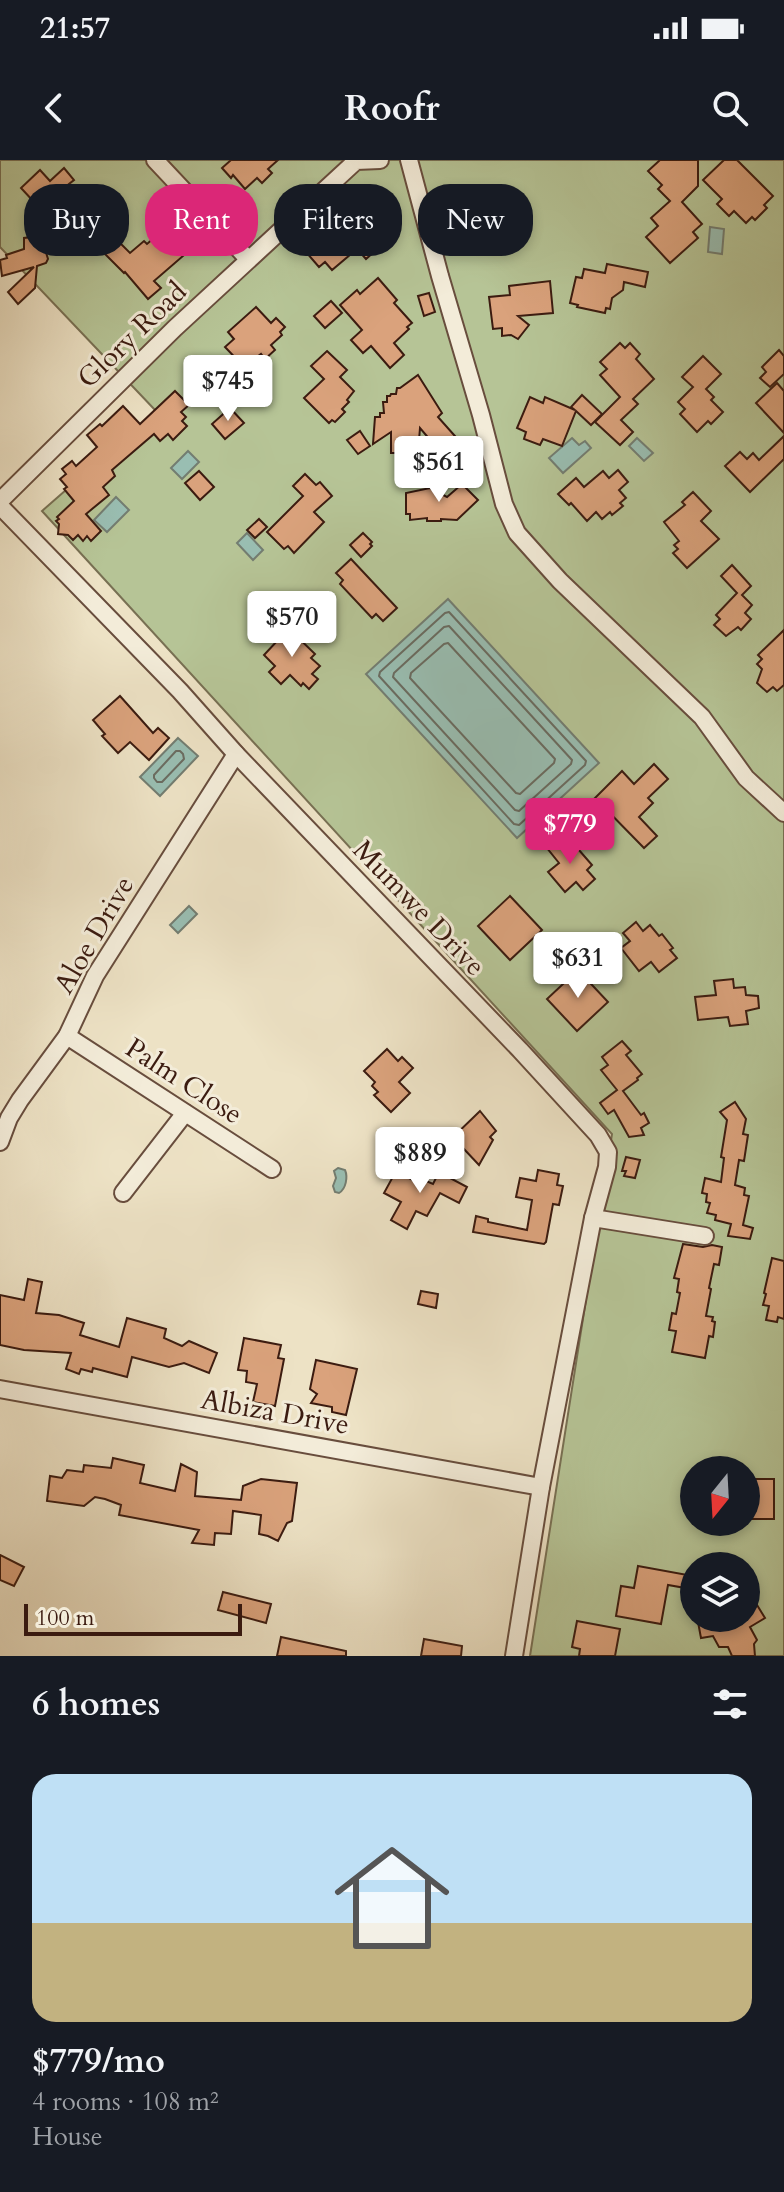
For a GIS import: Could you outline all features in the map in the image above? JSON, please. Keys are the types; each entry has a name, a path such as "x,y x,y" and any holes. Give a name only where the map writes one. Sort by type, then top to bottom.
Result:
{"street":[{"path":"155,160 248,259"},
{"name":"Glory Road","path":"0,504 175,328 356,160 380,160"},
{"path":"409,160 504,504 517,533 605,626 702,717 746,778 784,813"},
{"name":"Mumwe Drive","path":"0,504 520,1050 598,1135 608,1152 541,1487 514,1656"},
{"name":"Aloe Drive","path":"0,1142 20,1100 67,1036 95,976 236,754"},
{"name":"Palm Close","path":"67,1036 272,1169"},
{"path":"123,1193 185,1113"},
{"path":"593,1218 705,1236"},
{"name":"Albiza Drive","path":"0,1389 541,1487"}],"green space":[{"path":"0,160 784,160 784,1656 530,1656 612,1134 42,511 156,411 0,247"}],"water":[{"path":"710,227 724,229 722,254 708,252"},
{"path":"572,438 579,445 585,441 591,448 563,473 549,458"},
{"path":"637,438 653,453 644,461 629,446"},
{"path":"188,451 199,462 182,479 171,468"},
{"path":"116,497 129,510 107,532 94,520"},
{"path":"247,533 263,550 253,560 237,543"},
{"path":"448,599 599,763 517,838 366,674"},
{"path":"178,738 198,756 160,796 140,777"},
{"path":"189,906 197,914 178,933 170,925"},
{"path":"338,1168 345,1170 346,1176 345,1186 339,1193 333,1186 336,1178 334,1171"}],"building":[{"path":"231,160 278,160 268,169 272,173 262,183 257,178 250,184 241,184 222,168"},
{"path":"660,160 698,160 698,186 682,202 702,224 693,232 698,238 670,263 646,237 658,226 651,218 670,201 658,189 662,185 648,171"},
{"path":"724,160 737,160 773,196 755,220 752,217 746,223 734,211 729,216 717,204 722,199 703,180"},
{"path":"64,168 74,180 69,184 25,184 40,170 50,181"},
{"path":"144,241 145,256 183,256 154,281 161,288 148,299 107,256 129,256 129,252"},
{"path":"24,249 24,256 47,256 48,259 37,266 35,288 18,304 8,292 34,267 2,276 0,260 7,258 6,255"},
{"path":"309,256 349,256 332,270 325,262 319,267"},
{"path":"607,264 648,272 645,287 624,282 623,290 612,298 610,309 606,308 605,313 570,303 576,277 582,278 584,269 605,273"},
{"path":"378,278 412,323 394,343 404,355 390,368 371,346 363,353 351,340 362,330 340,305 357,290 360,294"},
{"path":"550,281 553,313 518,316 529,325 518,339 511,335 502,336 502,328 493,329 489,297 510,295 509,286"},
{"path":"429,293 435,312 424,316 418,296"},
{"path":"331,301 342,313 325,328 314,316"},
{"path":"256,307 271,323 276,318 285,327 280,332 282,335 271,345 275,350 265,359 261,354 244,367 225,347 234,339 228,332"},
{"path":"620,343 625,348 630,343 640,354 636,359 654,379 633,399 638,404 621,420 633,432 620,445 595,422 620,397 600,375 607,369 600,362"},
{"path":"779,350 784,356 784,374 770,387 760,378 766,372 762,367"},
{"path":"327,351 347,370 340,377 354,391 342,409 345,412 335,422 332,420 329,423 304,398 324,379 311,366"},
{"path":"703,356 721,374 706,389 714,397 711,400 723,412 697,432 680,414 685,409 678,402 693,387 682,377"},
{"path":"418,375 442,413 438,417 470,453 454,467 444,456 460,443 431,441 420,428 418,453 391,453 391,432 373,444 375,417 384,413 383,402 387,402 387,396 396,394 397,388"},
{"path":"777,383 784,391 784,433 756,403"},
{"path":"175,391 189,405 181,412 186,417 182,421 187,426 173,440 168,434 160,441 154,434 112,470 115,476 103,487 109,495 86,514 101,531 91,541 87,536 83,541 78,535 73,540 68,535 58,534 57,517 74,501 60,479 66,474 62,469 72,461 76,466 97,447 87,435 100,424 102,426 123,406 140,424"},
{"path":"582,395 602,414 591,425 576,411 562,446 543,439 540,445 524,439 526,432 517,428 530,397 543,403 545,397 575,410 571,407"},
{"path":"230,408 244,423 225,439 212,424"},
{"path":"360,431 370,446 358,454 347,440"},
{"path":"784,436 784,459 750,492 725,466 740,452 747,459 753,453 759,460"},
{"path":"618,470 628,482 619,490 626,498 620,503 623,506 602,519 596,512 587,521 558,494 576,478 584,487 603,471 609,478"},
{"path":"199,471 214,487 200,500 185,483"},
{"path":"305,474 316,485 320,482 332,496 314,512 324,522 294,553 288,546 284,549 267,532 303,496 293,486"},
{"path":"462,484 478,500 457,520 410,520 410,514 406,514 406,493 430,488 447,497"},
{"path":"693,492 711,511 701,521 719,539 687,568 673,553 678,549 674,545 679,541 664,522 685,505 682,502"},
{"path":"259,519 267,527 255,538 247,530"},
{"path":"363,533 372,546 361,557 350,545"},
{"path":"351,559 397,608 383,621 376,614 372,618 340,584 343,580 336,573"},
{"path":"732,565 751,586 742,595 752,605 745,613 751,619 741,630 738,627 726,636 714,625 720,619 716,615 737,593 721,576"},
{"path":"284,624 315,654 311,658 320,666 312,674 318,679 309,689 290,675 281,684 269,672 275,666 264,655 279,639 273,633"},
{"path":"784,630 784,685 777,691 773,687 767,692 757,683 762,669 757,664 762,659 758,655"},
{"path":"120,696 153,733 158,728 169,738 149,760 130,742 118,753 102,736 105,734 93,720"},
{"path":"654,764 668,779 648,798 653,803 639,817 657,836 644,848 595,798 622,771 634,784"},
{"path":"559,837 567,846 572,842 592,865 587,870 595,879 583,890 576,882 565,892 548,872 559,863 547,848"},
{"path":"510,896 542,930 510,960 478,926"},
{"path":"636,922 643,931 650,925 673,948 670,950 677,958 659,972 651,962 639,971 621,948 630,941 623,933"},
{"path":"578,970 608,1002 577,1031 547,999"},
{"path":"733,979 734,988 745,987 746,995 758,996 759,1008 746,1011 748,1024 730,1026 728,1017 698,1020 695,997 716,995 714,981"},
{"path":"622,1041 631,1051 626,1055 642,1074 623,1091 641,1115 644,1113 649,1123 641,1128 644,1135 629,1137 614,1110 608,1114 600,1103 617,1090 601,1070 608,1065 602,1057"},
{"path":"387,1049 398,1061 402,1057 413,1068 399,1082 410,1093 391,1112 374,1095 378,1092 372,1086 375,1082 364,1071"},
{"path":"735,1102 746,1119 743,1134 748,1135 744,1161 739,1160 735,1185 745,1188 744,1195 749,1196 743,1225 753,1228 750,1239 728,1236 731,1224 715,1220 716,1215 707,1213 710,1203 706,1202 707,1194 702,1193 705,1178 721,1182 724,1158 721,1157 727,1120 720,1112"},
{"path":"480,1111 496,1131 490,1137 493,1140 479,1165 463,1148 460,1151 450,1140"},
{"path":"626,1157 640,1160 635,1178 624,1176 626,1171 622,1171"},
{"path":"538,1170 559,1174 557,1185 563,1186 559,1205 553,1204 544,1244 473,1232 476,1216 488,1219 488,1222 527,1230 532,1200 516,1197 520,1178 536,1181"},
{"path":"396,1171 422,1185 424,1180 433,1184 439,1172 467,1187 459,1203 440,1193 427,1216 416,1211 407,1229 391,1220 401,1202 384,1193"},
{"path":"683,1244 722,1247 719,1265 714,1264 709,1288 706,1316 713,1317 712,1321 715,1322 705,1358 672,1352 676,1331 669,1330 680,1293 677,1292 679,1279 674,1278"},
{"path":"772,1258 784,1261 784,1319 778,1317 777,1322 766,1320 769,1306 763,1305"},
{"path":"28,1279 42,1282 36,1313 59,1315 84,1323 80,1335 119,1347 127,1318 166,1329 164,1338 182,1346 189,1341 217,1353 209,1373 184,1363 169,1367 132,1357 127,1377 93,1368 92,1372 81,1369 79,1374 66,1369 71,1353 0,1345 0,1295 24,1300"},
{"path":"421,1291 438,1294 436,1308 418,1304"},
{"path":"244,1338 281,1345 278,1358 284,1359 275,1406 253,1402 257,1384 246,1382 247,1371 238,1370"},
{"path":"316,1360 357,1369 346,1415 332,1412 332,1407 311,1403 317,1394 310,1389"},
{"path":"113,1458 144,1465 140,1483 175,1491 181,1464 197,1472 195,1496 241,1500 243,1486 261,1479 297,1483 292,1521 287,1523 278,1541 259,1534 261,1515 233,1511 231,1534 215,1533 214,1545 192,1543 199,1530 119,1515 121,1505 105,1499 95,1497 84,1506 47,1501 50,1476 62,1478 67,1470 83,1472 84,1465 111,1468"},
{"path":"760,1479 774,1479 774,1519 760,1519"},
{"path":"0,1555 24,1567 14,1586 0,1580"},
{"path":"638,1566 680,1574 680,1587 668,1585 661,1624 616,1616 621,1586 634,1588"},
{"path":"223,1592 271,1604 266,1623 218,1610"},
{"path":"577,1621 620,1629 615,1656 579,1656 580,1649 572,1647"},
{"path":"700,1632 753,1632 757,1640 754,1644 755,1656 732,1656 728,1647 719,1647 713,1636 701,1638"},
{"path":"281,1637 346,1651 346,1656 277,1656"},
{"path":"424,1639 462,1646 461,1656 421,1656"}]}
